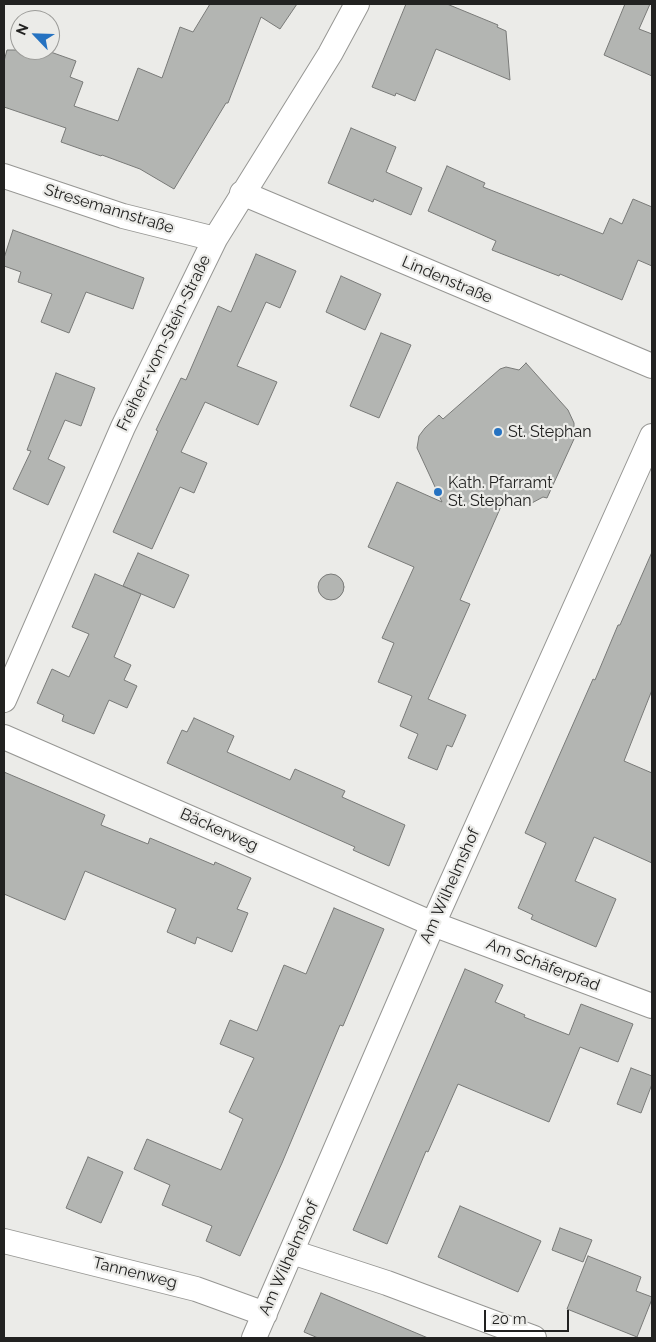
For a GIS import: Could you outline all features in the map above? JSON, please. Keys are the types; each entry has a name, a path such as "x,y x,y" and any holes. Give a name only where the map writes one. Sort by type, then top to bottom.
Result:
{"street":[{"name":"Freiherr-vom-Stein-Straße","path":"6,690 123,427 214,239 278,140 330,54 357,4"},
{"name":"Stresemannstraße","path":"4,176 123,216 214,239"},
{"name":"Lindenstraße","path":"242,193 652,366"},
{"name":"Am Wilhelmshof","path":"254,1338 433,924 652,436"},
{"name":"Bäckerweg","path":"4,737 433,924"},
{"name":"Am Schäferpfad","path":"433,924 652,1006"},
{"name":"Tannenweg","path":"4,1241 196,1289 265,1314"},
{"path":"292,1252 387,1283 534,1338"}],"building":[{"path":"210,4 297,4 280,29 261,17 228,103 226,103 174,189 140,169 61,142 66,128 4,107 4,61 7,50 10,50 10,60 60,60 60,55 76,61 70,77 83,82 74,106 118,121 138,68 162,78 180,27 193,32"},
{"path":"406,4 447,4 498,25 497,27 506,31 510,80 436,49 415,101 396,93 395,96 372,87"},
{"path":"625,4 650,4 639,29 652,34 652,76 604,55"},
{"path":"351,128 396,147 386,172 422,188 411,215 374,199 373,202 328,183"},
{"path":"447,166 485,183 483,187 603,234 610,218 622,224 633,199 652,207 652,266 638,260 622,300 560,274 559,276 492,250 496,241 428,211"},
{"path":"13,230 144,278 133,309 86,292 69,333 41,322 52,294 18,282 21,272 4,266 4,258"},
{"path":"256,254 296,271 280,308 266,302 237,366 277,382 258,425 205,402 181,452 207,463 194,493 180,487 152,549 113,532 158,431 156,430 181,378 186,380 218,306 231,312"},
{"path":"341,276 381,294 365,330 326,312"},
{"path":"381,333 411,345 379,418 350,406"},
{"path":"526,363 568,410 574,423 574,439 547,498 543,497 530,504 506,495 460,600 470,604 428,699 466,715 452,747 447,745 437,770 408,758 418,734 400,726 412,696 378,682 394,643 382,638 414,567 368,547 397,482 442,502 417,448 419,436 425,428 439,415 443,419 500,369 506,367 519,370"},
{"path":"56,373 95,388 81,426 65,420 48,459 65,467 48,505 13,489 31,451 27,450"},
{"path":"652,552 652,690 624,761 652,773 652,863 594,837 575,881 616,899 596,947 531,919 533,915 518,908 546,843 525,833"},
{"path":"138,553 189,575 174,608 123,586"},
{"path":"95,574 141,594 114,657 131,665 124,680 137,686 127,708 109,700 94,734 62,721 64,715 37,703 52,669 69,677 89,634 72,627"},
{"path":"331,574 340,578 344,587 340,596 331,600 322,596 318,587 322,578"},
{"path":"194,718 234,736 227,752 290,780 295,769 345,791 342,797 405,825 389,866 353,850 355,847 167,763 182,730 187,732"},
{"path":"4,772 105,815 101,825 148,844 150,838 214,865 215,862 251,878 237,909 248,913 232,952 197,937 195,944 167,932 176,909 85,871 65,920 4,894"},
{"path":"334,908 384,929 343,1026 340,1025 282,1163 240,1256 206,1241 212,1226 162,1205 170,1185 134,1169 147,1139 221,1170 243,1119 229,1112 254,1058 220,1044 230,1020 257,1031 284,965 306,974"},
{"path":"465,969 503,985 495,1002 525,1015 524,1017 569,1035 581,1004 633,1024 618,1062 580,1047 549,1122 458,1084 428,1152 426,1151 387,1244 353,1230"},
{"path":"631,1068 652,1076 652,1084 641,1113 617,1104"},
{"path":"88,1157 123,1172 101,1223 66,1208"},
{"path":"460,1206 541,1241 518,1292 438,1257"},
{"path":"560,1228 592,1240 583,1262 552,1250"},
{"path":"588,1256 641,1277 636,1291 652,1297 652,1299 637,1337 567,1309"},
{"path":"321,1293 428,1338 318,1338 304,1332"}],"place":[{"name":"St. Stephan","path":"498,432"},
{"name":"Kath. Pfarramt St. Stephan","path":"438,492"}]}
